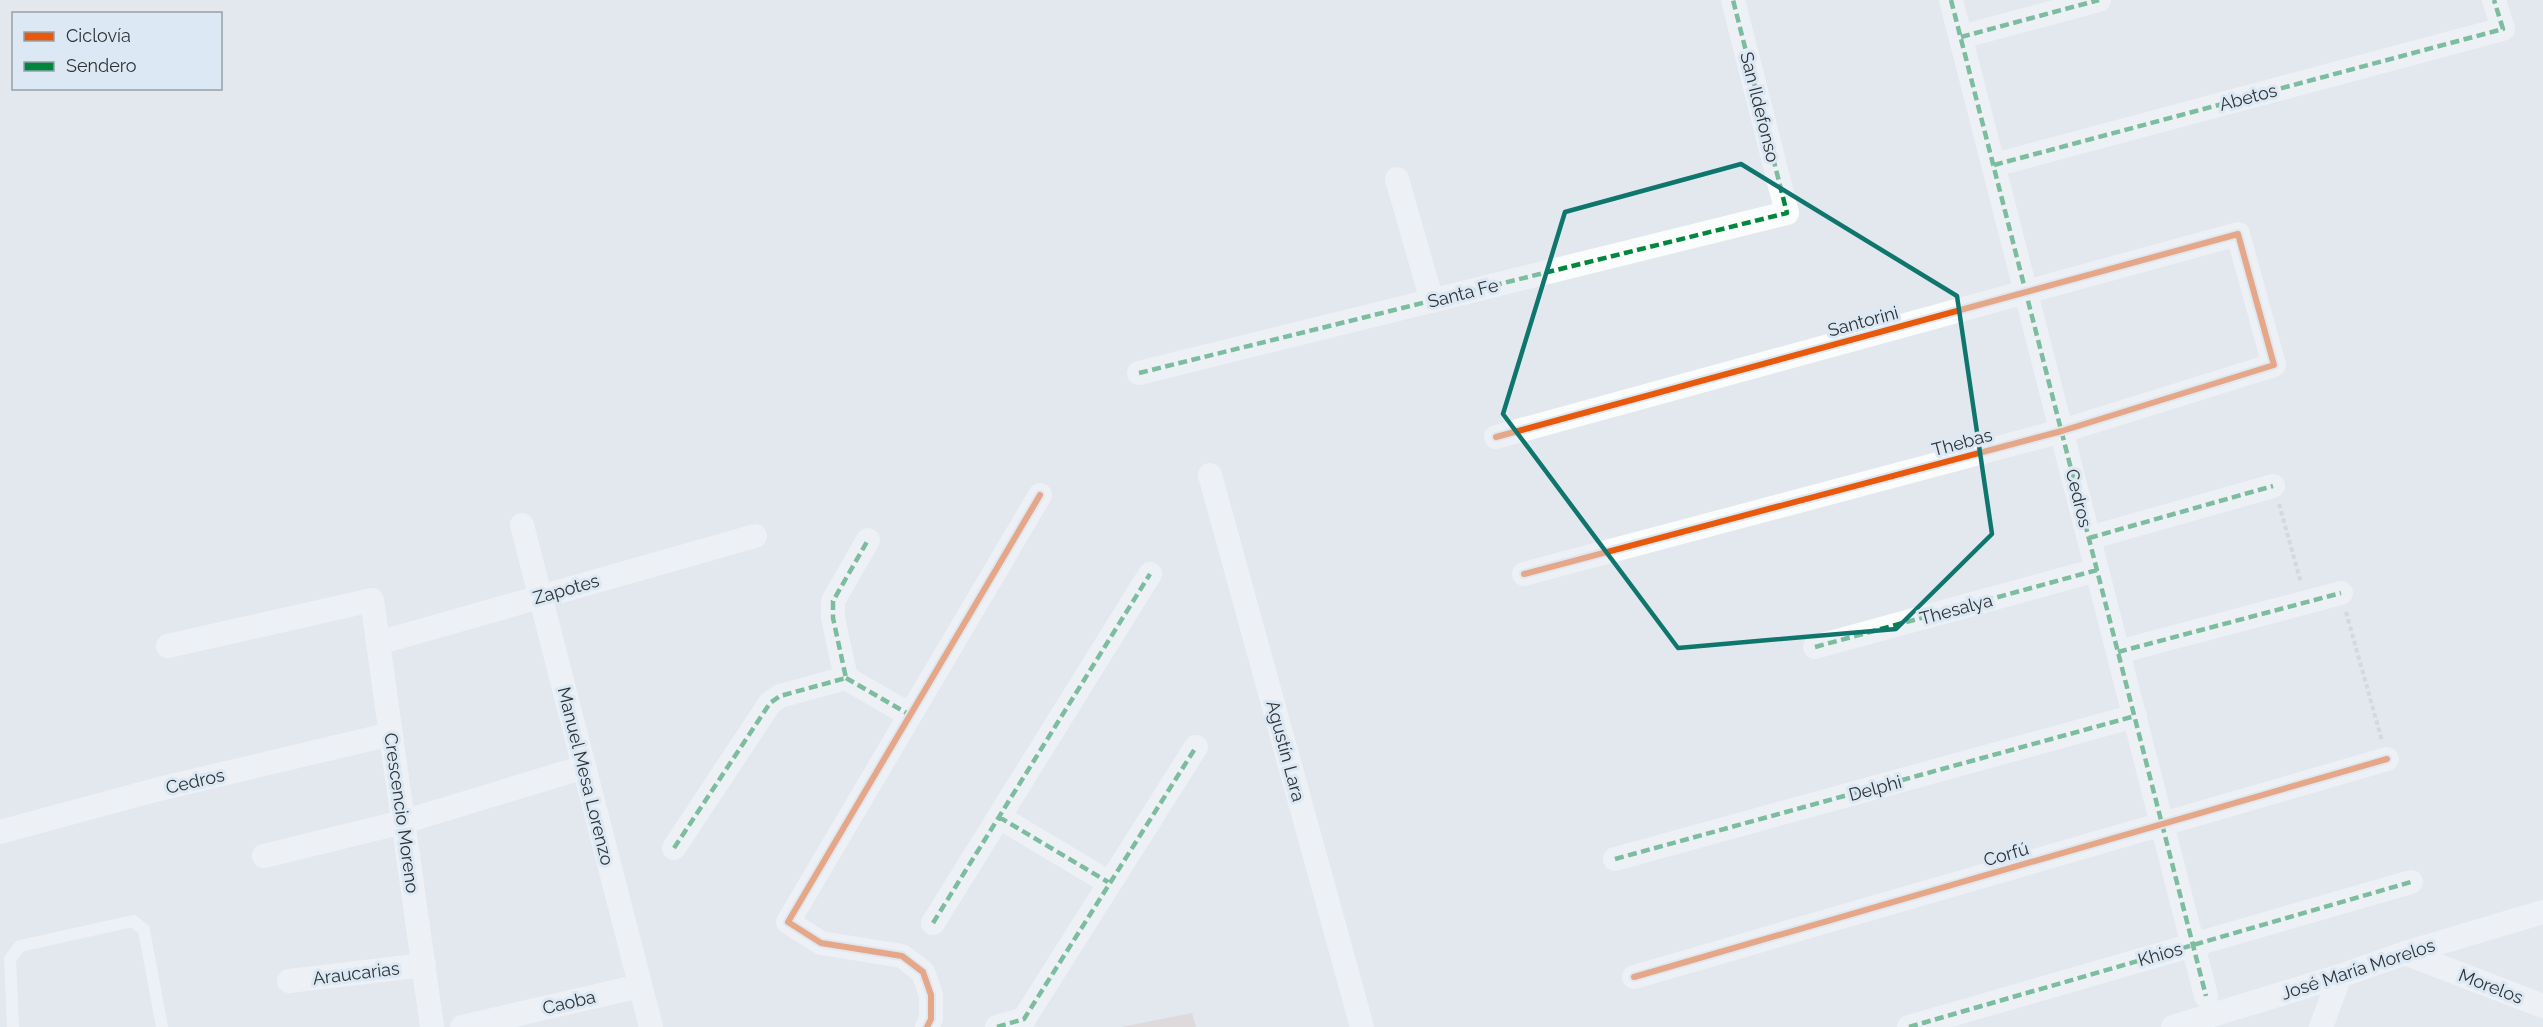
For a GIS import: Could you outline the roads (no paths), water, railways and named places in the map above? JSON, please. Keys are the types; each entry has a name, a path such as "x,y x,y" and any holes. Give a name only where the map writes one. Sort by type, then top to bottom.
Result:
{"street":[{"name":"San Ildefonso","path":"1733,0 1787,213"},
{"name":"Cedros","path":"1951,0 2206,996"},
{"path":"1961,37 2099,0"},
{"name":"Abetos","path":"1994,165 2503,29 2494,0"},
{"path":"1397,179 1432,301"},
{"name":"Santa Fe","path":"1139,373 1787,213"},
{"name":"Santorini","path":"1496,437 2238,234"},
{"name":"Thebas","path":"1524,573 2062,431 2274,365 2238,234"},
{"name":"Agustín Lara","path":"1210,475 1362,1027"},
{"path":"2089,538 2273,486"},
{"path":"927,1027 931,1019 931,995 923,972 902,956 821,943 788,922 1040,495"},
{"name":"Manuel Mesa Lorenzo","path":"522,525 651,1027"},
{"name":"Zapotes","path":"378,643 755,536"},
{"path":"846,678 832,618 833,601 868,540"},
{"name":"Thesalya","path":"1815,647 2097,570"},
{"path":"933,923 1150,574"},
{"path":"2118,652 2341,593"},
{"name":"Crescencio Moreno","path":"168,646 372,600 432,1027"},
{"path":"674,848 770,703 780,696 846,678 910,715"},
{"name":"Delphi","path":"1616,859 2135,716"},
{"name":"Cedros","path":"0,832 159,789 391,734"},
{"path":"997,1027 1024,1019 1108,882 1196,747"},
{"name":"Corfú","path":"1634,977 2387,759"},
{"path":"264,856 403,822 584,767"},
{"path":"999,816 1108,882"},
{"name":"Khios","path":"1909,1027 2411,882"},
{"name":"José María Morelos","path":"2173,1027 2340,976 2405,953 2543,912"},
{"name":"Morelos","path":"2405,953 2543,1006"},
{"name":"Araucarias","path":"289,981 424,965"},
{"path":"2321,1027 2340,976"},
{"name":"Caoba","path":"462,1027 640,986"}],"lane":[{"path":"13,1027 10,959 20,946 133,921 144,930 162,1027"}]}
